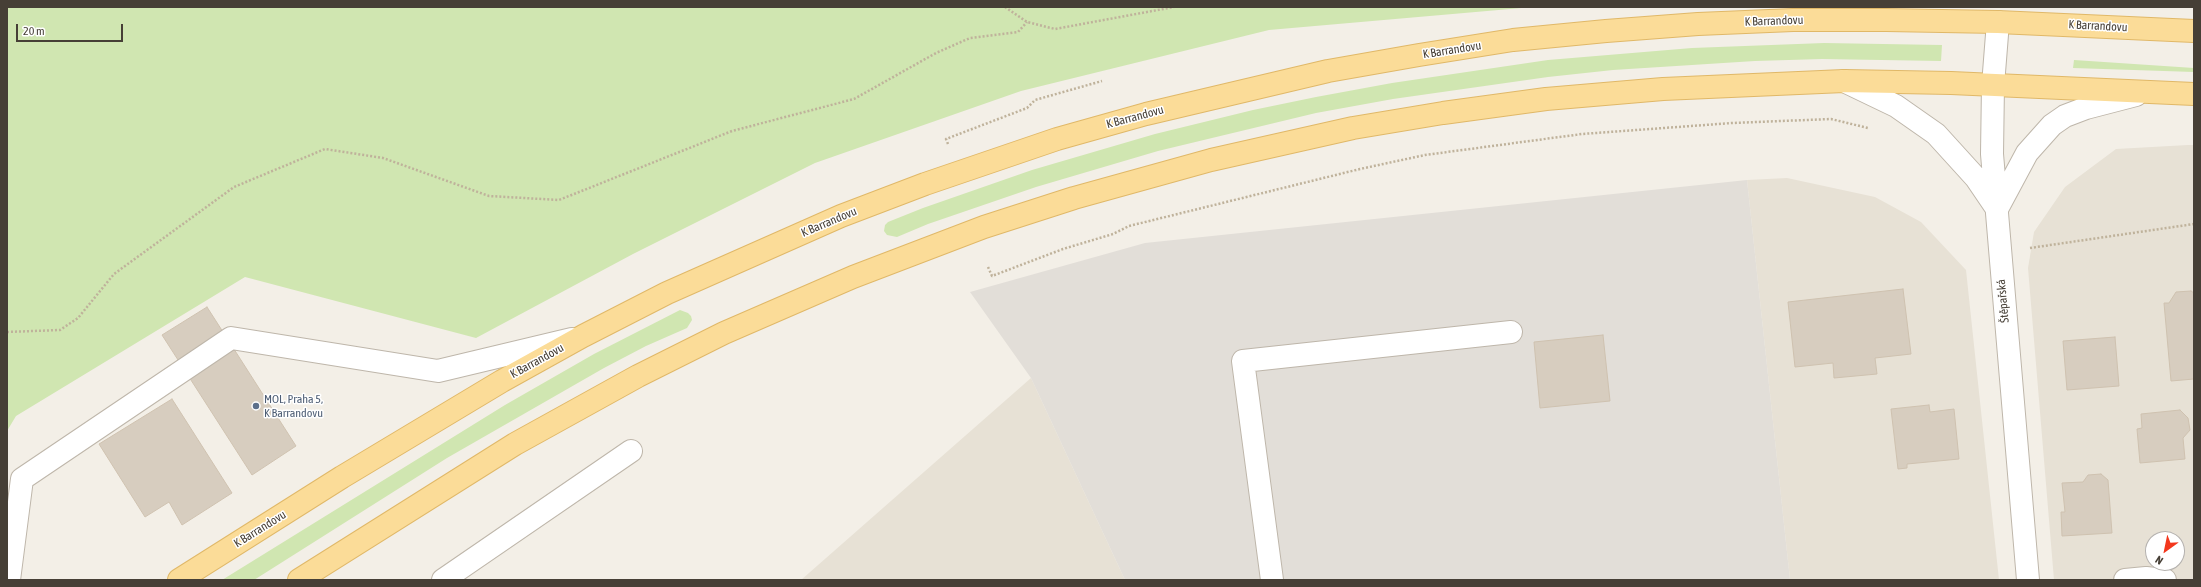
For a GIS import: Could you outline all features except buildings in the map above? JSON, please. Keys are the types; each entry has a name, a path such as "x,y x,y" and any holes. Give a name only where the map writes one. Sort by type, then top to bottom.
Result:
{"main road":[{"name":"K Barrandovu","path":"179,580 421,429 583,336 689,284 841,216 932,181 1057,139 1146,114 1245,89 1419,55 1513,40 1606,31 1698,24 1793,20 1998,22 2194,31"},
{"path":"299,580 515,444 674,358 768,313 853,277 940,243 1031,212 1211,160 1339,131 1427,116 1546,99 1617,92 1708,86 1844,81 1992,85 2194,94"}],"street":[{"name":"Štěpařská","path":"1998,22 1992,85 1992,154 1999,252 2028,580"},
{"path":"1844,81 1896,106 1936,134 1972,173 1997,208 2027,153 2052,125 2065,116 2086,108 2116,99 2155,92"},
{"path":"1272,580 1243,361 1511,332"},
{"path":"9,580 22,479 232,338 438,371 583,336"},
{"path":"443,580 631,451"},
{"path":"2125,580 2146,578 2165,580"}],"path":[{"path":"1005,7 1027,22 1055,30 1174,7"},
{"path":"7,332 60,330 78,318 114,274 234,188 325,149 383,158 489,196 559,200 732,131 854,99 936,53 970,38 1018,32 1027,22"},
{"path":"949,147 946,139 1026,108 1035,100 1102,81"},
{"path":"988,266 992,276 1063,248 1113,234 1129,226 1360,169 1425,155 1582,134 1732,123 1831,119 1872,130"},
{"path":"1999,252 2194,224"}],"shaded area":[{"path":"2194,145 2194,580 2054,580 2028,268 2034,232 2065,187 2116,149"},
{"path":"1787,178 1875,197 1921,222 1966,270 1999,580 1790,580 1747,180"},
{"path":"1747,180 1790,580 1125,580 1031,378 970,292 1145,243"},
{"path":"1031,378 1125,580 801,580"}],"green space":[{"path":"7,7 1533,7 1269,30 1021,91 815,163 633,254 476,338 245,277 16,416 7,431"},
{"path":"1824,43 1942,45 1941,61 1822,59 1755,61 1613,70 1548,77 1393,99 1316,113 1158,151 1036,187 928,224 897,237 887,235 884,231 885,225 888,222 923,208 1032,170 1155,134 1253,110 1316,97 1392,83 1548,60 1692,48"},
{"path":"2074,60 2194,68 2194,72 2073,68"},
{"path":"680,310 691,316 692,320 687,328 646,346 604,368 447,458 254,580 222,580 505,405 594,354"}],"place":[{"name":"MOL, Praha 5, K Barrandovu","path":"256,406"}]}
